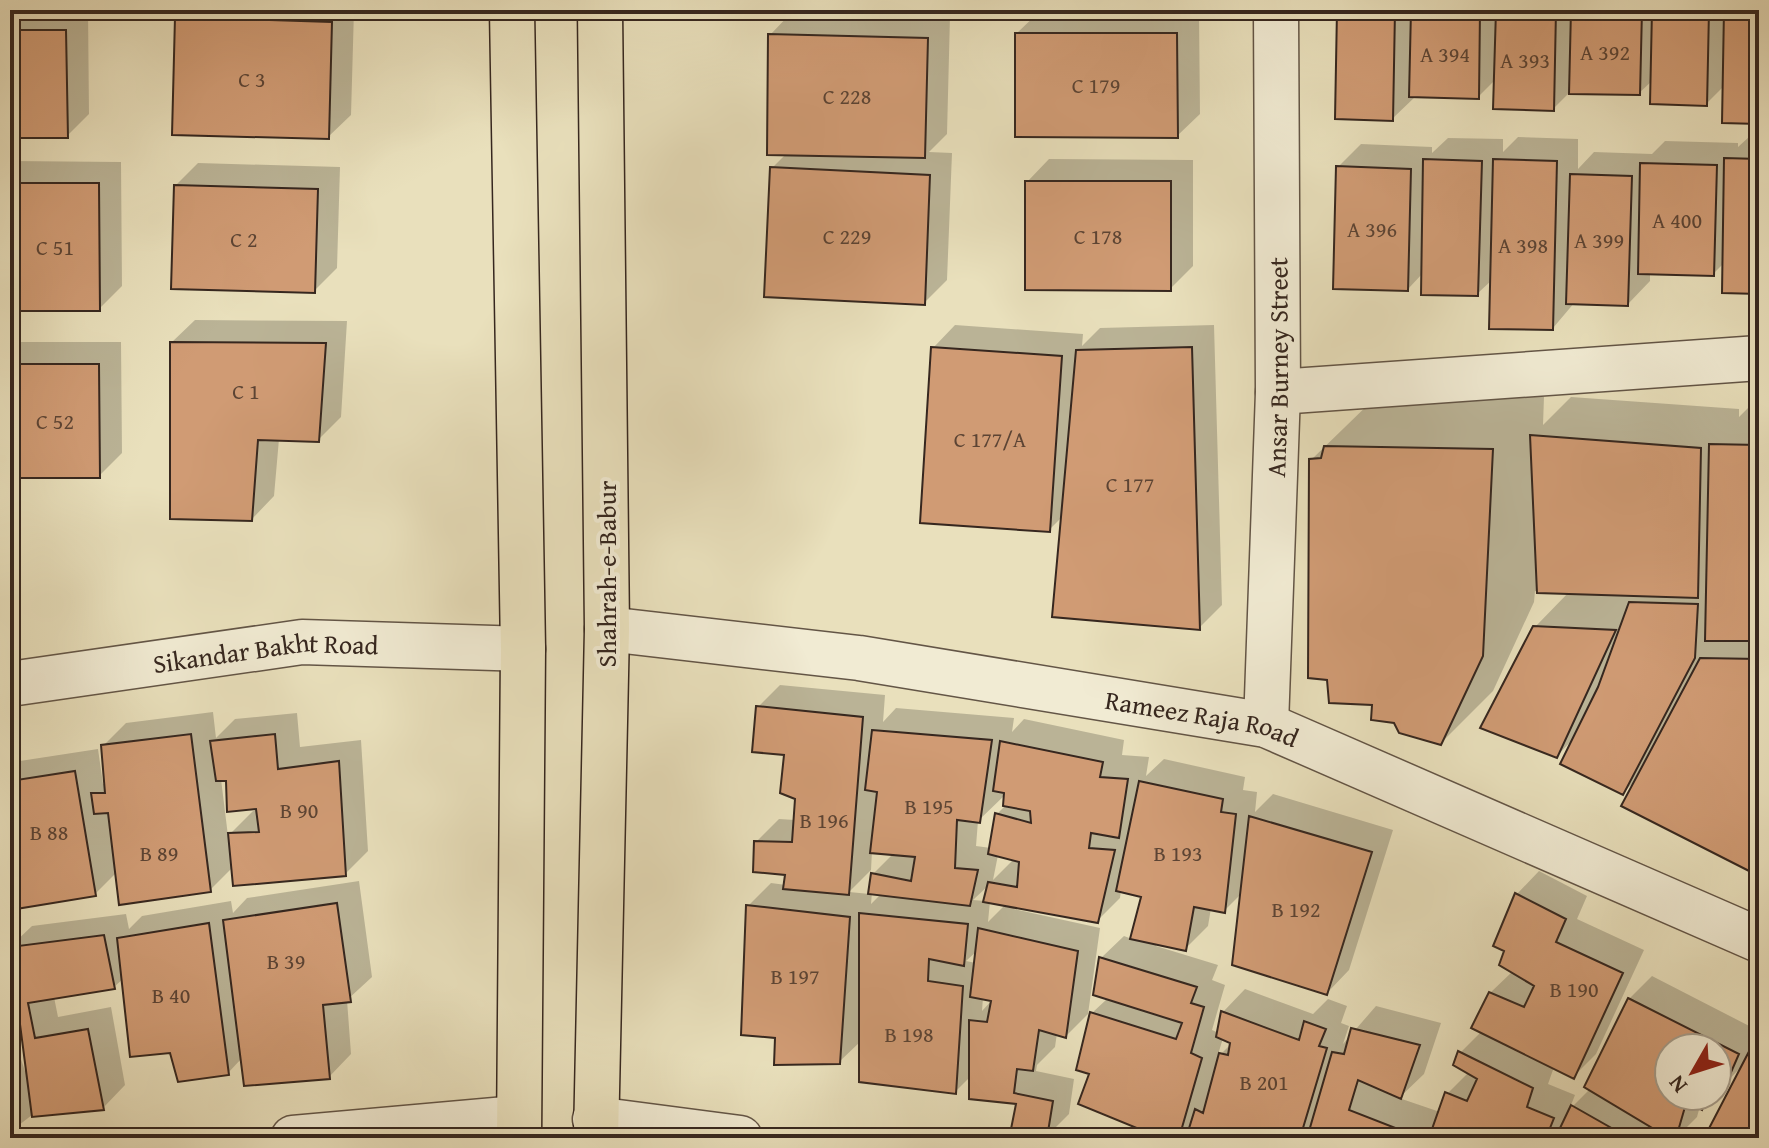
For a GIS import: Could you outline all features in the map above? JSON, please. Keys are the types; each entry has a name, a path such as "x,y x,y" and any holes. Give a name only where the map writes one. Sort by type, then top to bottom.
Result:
{"main road":[{"path":"512,10 523,649 518,1128"},
{"name":"Shahrah-e-Babur","path":"596,1129 607,629 600,10"}],"street":[{"name":"Ansar Burney Street","path":"1266,725 1278,392 1276,10"},
{"path":"1278,392 1759,358"},
{"name":"Rameez Raja Road","path":"607,629 859,658 1266,725 1759,940"},
{"name":"Sikandar Bakht Road","path":"10,684 302,642 523,649"},
{"path":"293,1138 518,1128"},
{"path":"596,1129 740,1138"}],"building":[{"path":"1337,10 1395,10 1393,121 1335,119"},
{"path":"1411,10 1480,10 1479,99 1409,97"},
{"path":"1496,10 1556,10 1554,111 1493,109"},
{"path":"1571,10 1642,10 1640,95 1569,94"},
{"path":"1652,10 1709,10 1707,106 1650,104"},
{"path":"1724,10 1759,10 1759,124 1722,123"},
{"path":"175,17 332,22 329,139 172,135"},
{"path":"10,30 66,30 68,138 10,138"},
{"path":"1015,33 1177,33 1178,138 1015,137"},
{"path":"768,34 928,38 925,158 767,155"},
{"path":"1724,158 1759,159 1759,294 1722,293"},
{"path":"1423,159 1482,161 1478,296 1421,295"},
{"path":"1493,159 1557,161 1553,330 1489,329"},
{"path":"1640,163 1717,165 1714,276 1638,274"},
{"path":"1336,166 1411,169 1408,291 1333,289"},
{"path":"770,167 930,175 925,305 764,297"},
{"path":"1570,174 1632,176 1628,306 1566,304"},
{"path":"1025,181 1171,181 1171,291 1025,290"},
{"path":"10,183 99,183 100,311 10,311"},
{"path":"174,185 318,189 315,293 171,289"},
{"path":"170,342 326,343 319,442 258,440 252,521 170,519"},
{"path":"931,347 1062,356 1050,532 920,523"},
{"path":"1192,347 1200,630 1052,617 1076,350"},
{"path":"10,364 99,364 100,478 10,478"},
{"path":"1530,435 1701,448 1698,598 1537,593"},
{"path":"1709,444 1759,445 1759,641 1705,641"},
{"path":"1324,446 1493,449 1483,656 1441,745 1399,733 1394,723 1371,720 1372,705 1329,703 1327,680 1308,678 1309,459 1321,458"},
{"path":"1629,602 1698,604 1695,658 1623,795 1560,764 1598,687"},
{"path":"1533,626 1616,630 1557,758 1480,728"},
{"path":"1700,658 1759,659 1759,876 1621,806"},
{"path":"756,706 863,717 849,895 783,889 785,875 753,872 754,841 792,842 795,799 780,793 784,755 752,752"},
{"path":"872,730 992,740 980,823 957,820 955,868 978,870 970,906 868,894 871,873 911,881 915,857 870,853 877,792 865,790"},
{"path":"191,734 211,892 119,905 108,813 94,814 91,793 105,793 101,745"},
{"path":"275,734 278,769 339,761 346,876 233,886 228,833 259,832 256,809 227,812 226,781 216,781 210,741"},
{"path":"1000,741 1103,762 1100,777 1128,779 1119,838 1091,833 1089,848 1115,850 1098,923 983,902 988,882 1017,887 1019,862 988,854 995,813 1031,823 1030,811 1003,806 1004,793 993,791"},
{"path":"75,771 96,896 10,910 10,851 16,850 10,815 10,781"},
{"path":"1139,781 1223,799 1221,812 1236,814 1225,913 1194,907 1186,951 1130,939 1141,897 1116,891"},
{"path":"1249,816 1372,852 1327,995 1232,965"},
{"path":"1515,893 1566,919 1556,942 1623,973 1574,1079 1471,1028 1489,992 1524,1007 1534,986 1499,965 1504,951 1493,946"},
{"path":"337,903 351,1002 323,1005 330,1079 244,1086 223,920"},
{"path":"746,905 850,917 840,1064 774,1065 775,1038 741,1035"},
{"path":"859,913 968,924 964,966 929,959 928,981 963,986 956,1094 859,1082"},
{"path":"209,923 229,1075 178,1082 170,1053 130,1057 117,938"},
{"path":"978,928 1078,951 1066,1038 1039,1030 1033,1071 1017,1069 1014,1093 1053,1101 1047,1138 1011,1129 1016,1104 969,1099 969,1020 987,1022 991,1001 970,997"},
{"path":"104,935 115,989 28,1003 35,1038 88,1029 104,1110 32,1117 10,947"},
{"path":"1099,957 1197,987 1191,1003 1204,1007 1191,1053 1202,1058 1179,1138 1161,1138 1078,1104 1089,1074 1076,1070 1090,1012 1176,1039 1182,1023 1093,995"},
{"path":"1628,998 1695,1032 1653,1032 1653,1112 1684,1112 1676,1138 1669,1138 1584,1087"},
{"path":"1221,1011 1299,1040 1304,1021 1326,1029 1319,1046 1327,1048 1300,1138 1186,1138 1195,1109 1203,1113 1219,1053 1228,1055 1230,1043 1216,1037"},
{"path":"1351,1028 1420,1045 1401,1099 1358,1080 1349,1110 1421,1138 1307,1138 1332,1052 1344,1054"},
{"path":"1756,1038 1759,1040 1759,1138 1704,1138 1718,1112 1733,1112 1733,1082"},
{"path":"1458,1051 1533,1088 1527,1107 1554,1118 1546,1138 1447,1138 1431,1132 1445,1092 1467,1101 1477,1079 1453,1065"},
{"path":"1733,1051 1739,1054 1733,1068"},
{"path":"1571,1105 1629,1138 1577,1138 1560,1128"}]}
